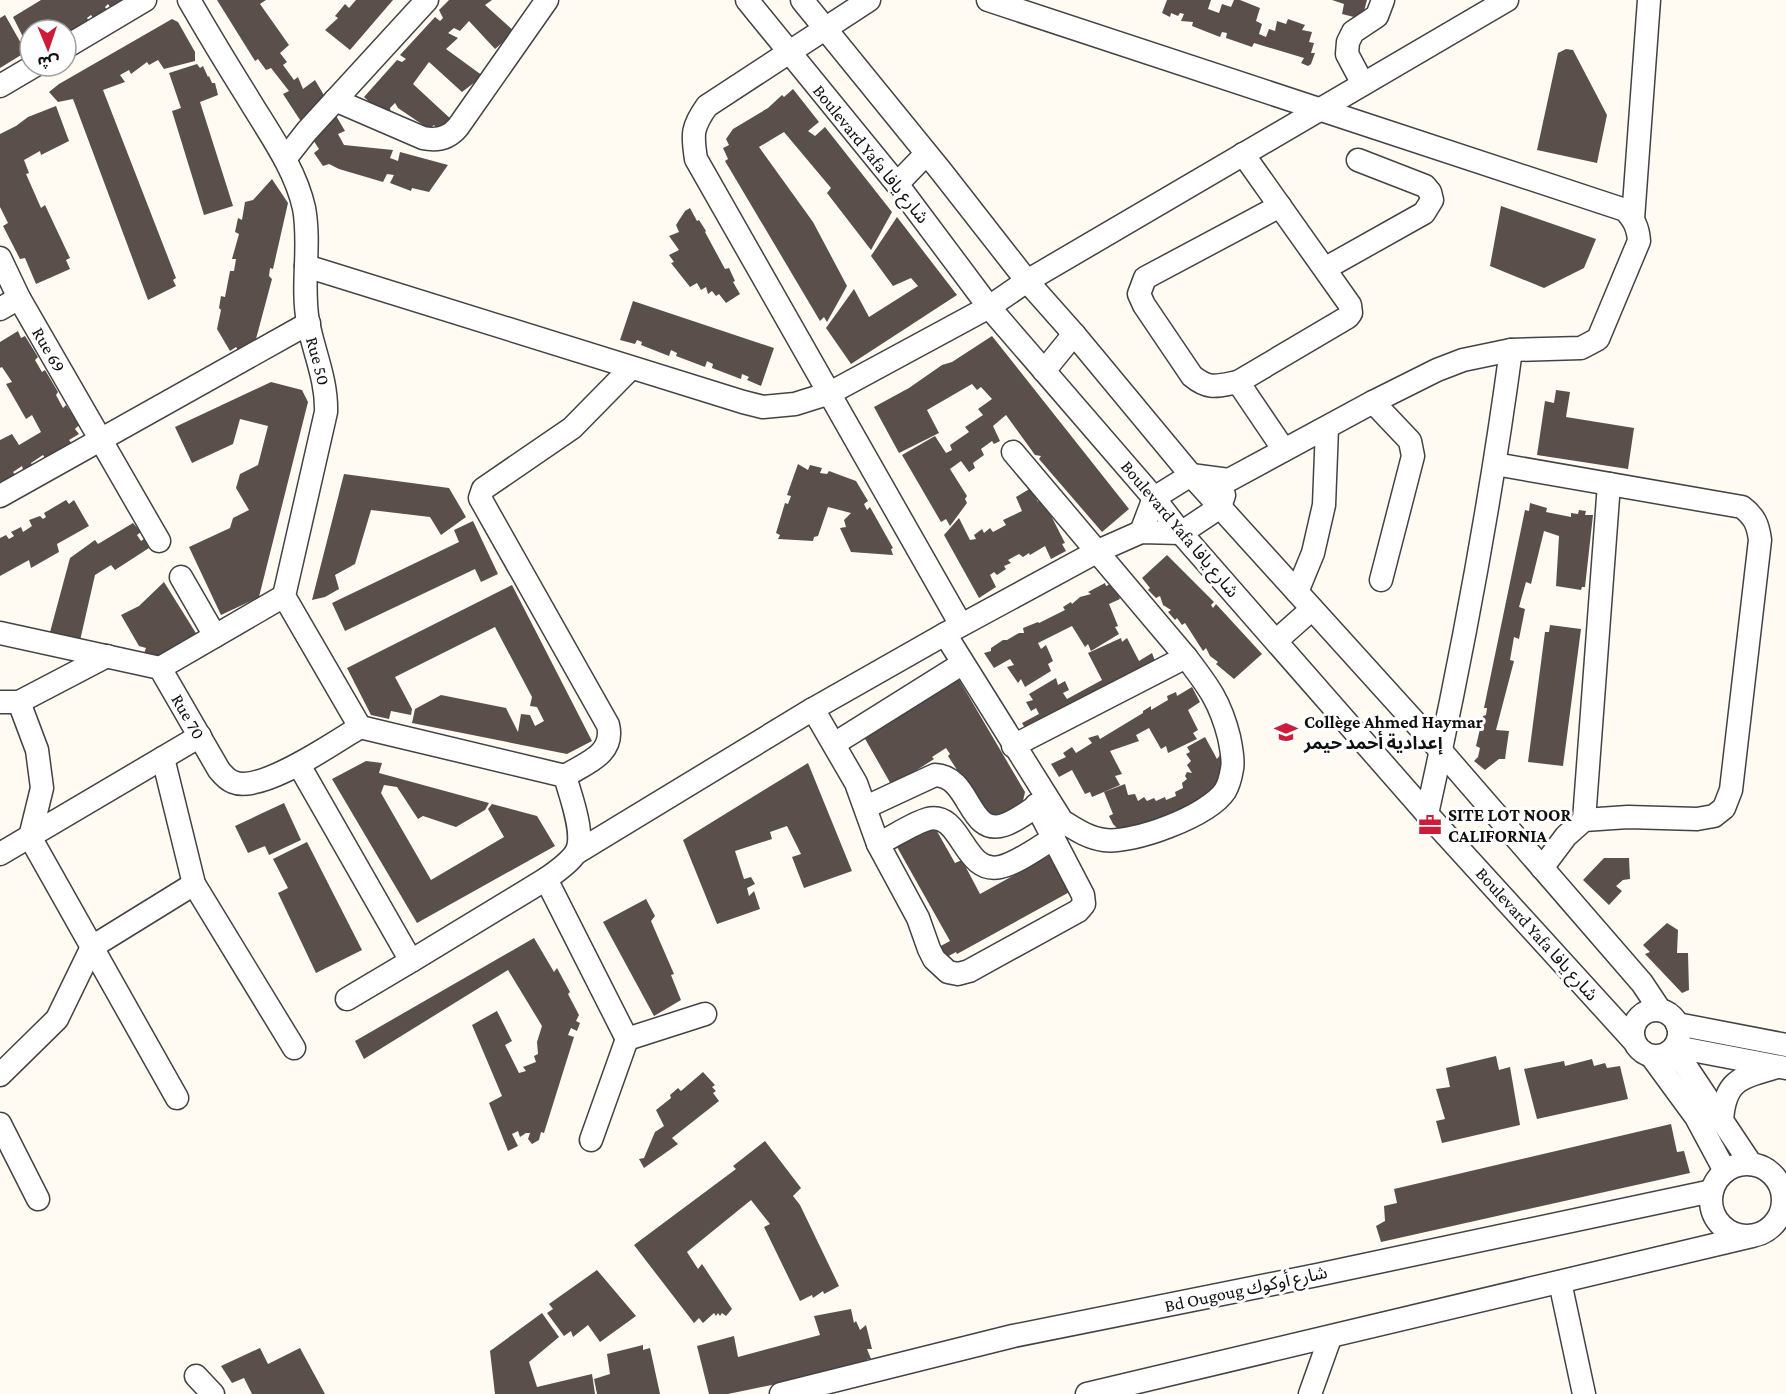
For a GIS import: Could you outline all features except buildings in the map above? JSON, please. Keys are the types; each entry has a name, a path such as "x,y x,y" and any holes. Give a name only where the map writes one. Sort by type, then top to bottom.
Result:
{"street":[{"path":"78,40 145,0"},
{"name":"Rue 50","path":"189,0 282,153 297,184 307,229 305,295 309,323 327,394 326,412 284,596"},
{"path":"282,153 408,0"},
{"path":"282,153 307,131 427,0"},
{"path":"336,100 423,138 436,140 448,136 458,127 547,0"},
{"name":"Boulevard Yafa شارع يافا","path":"747,0 897,184 988,307 1154,498 1181,533 1427,814 1634,1040"},
{"path":"802,0 1027,281 1191,475 1441,751 1642,983 1669,1017 1679,1038 1667,1052"},
{"path":"868,0 707,106 696,122 693,136 696,159 830,393 949,632 1013,746 1062,821 1080,833 1104,840 1127,839 1152,833 1205,810 1225,791 1232,768 1231,746 1223,714 1212,692 1098,550 1014,452"},
{"path":"988,0 1625,210 1638,228 1639,241 1598,339 1591,345 1571,349 1511,350 1463,360 1437,370 1372,402 1229,480 1191,475 1154,498 1142,532"},
{"path":"1363,84 1347,54 1346,47 1353,32 1377,16 1383,0"},
{"path":"306,266 631,368 764,407 795,404 830,393 988,307 1027,281 1507,0"},
{"path":"1633,219 1649,0"},
{"path":"0,86 18,75"},
{"path":"897,184 926,154"},
{"path":"1243,154 1326,268 1350,305 1351,313 1348,317 1238,382 1212,387 1202,384 1192,376 1144,304 1139,294 1146,278 1280,206"},
{"path":"1326,268 1424,213 1432,200 1425,186 1358,160"},
{"name":"Rue 69","path":"0,258 10,303 101,438 159,541"},
{"path":"0,496 309,323"},
{"path":"1044,371 1074,334"},
{"path":"1427,814 1495,464 1511,350"},
{"path":"0,633 160,668 284,596 360,727 565,776 608,746 610,734 608,725 480,498 483,489 572,428 631,368"},
{"path":"1238,382 1284,450"},
{"path":"1372,402 1410,441 1413,449 1381,580"},
{"path":"1276,641 1305,601 1324,505 1327,428"},
{"path":"1495,464 1742,507 1753,516 1758,526 1760,540 1731,790 1724,807 1713,816 1696,819 1628,817 1584,820 1566,836 1542,868"},
{"path":"347,999 546,879 576,853 813,709 949,632 1098,550 1142,532 1181,533 1220,507 1229,480"},
{"path":"1584,820 1609,484"},
{"path":"181,577 215,636"},
{"path":"813,709 856,783 878,844 918,918 929,950 944,970 958,974 969,971 1082,908 1083,895 1054,838 957,667 949,632"},
{"path":"107,656 9,702 38,750 42,788 30,837 177,1098"},
{"path":"1013,746 1186,657"},
{"path":"834,744 957,667"},
{"name":"Rue 70","path":"160,668 219,770 234,783 254,783 299,765 360,727"},
{"path":"0,854 200,736"},
{"path":"163,758 194,884 294,1048"},
{"path":"299,765 411,961"},
{"path":"866,807 928,776 935,775 948,777 954,781 979,819 990,826 1008,823 1037,806"},
{"path":"565,776 580,833 576,853"},
{"path":"878,844 928,819 935,819 948,823 978,862 995,868 1008,865 1054,838"},
{"path":"546,879 627,1039 591,1140"},
{"path":"0,1075 57,1019 92,947 194,884"},
{"path":"1782,1068 1667,1052 1644,1053 1634,1040 1633,1029 1640,1016 1653,1010 1669,1017 1786,1045"},
{"path":"627,1039 705,1014"},
{"path":"1667,1052 1685,1065 1751,1164"},
{"path":"1667,1052 1696,1117 1725,1171"},
{"path":"1722,1120 1723,1107 1731,1086 1749,1075 1782,1068"},
{"path":"0,1124 38,1199"},
{"path":"1087,1394 1330,1338 1560,1282 1752,1236 1764,1233 1781,1215 1784,1203 1783,1191 1778,1180 1770,1171 1759,1165 1735,1165 1717,1180 1712,1191 1711,1203 1720,1224 1729,1232 1740,1236 1752,1236"},
{"name":"Bd Ougoug شارع أوكوك","path":"781,1394 1013,1336 1317,1275 1712,1191"},
{"path":"1560,1282 1584,1394"},
{"path":"1310,1394 1330,1338"},
{"path":"196,1376 213,1394"}],"place":[{"name":"Collège Ahmed Haymar إعدادية أحمد حيمر","path":"1286,732"},
{"name":"SITE LOT NOOR CALIFORNIA","path":"1430,825"}]}
